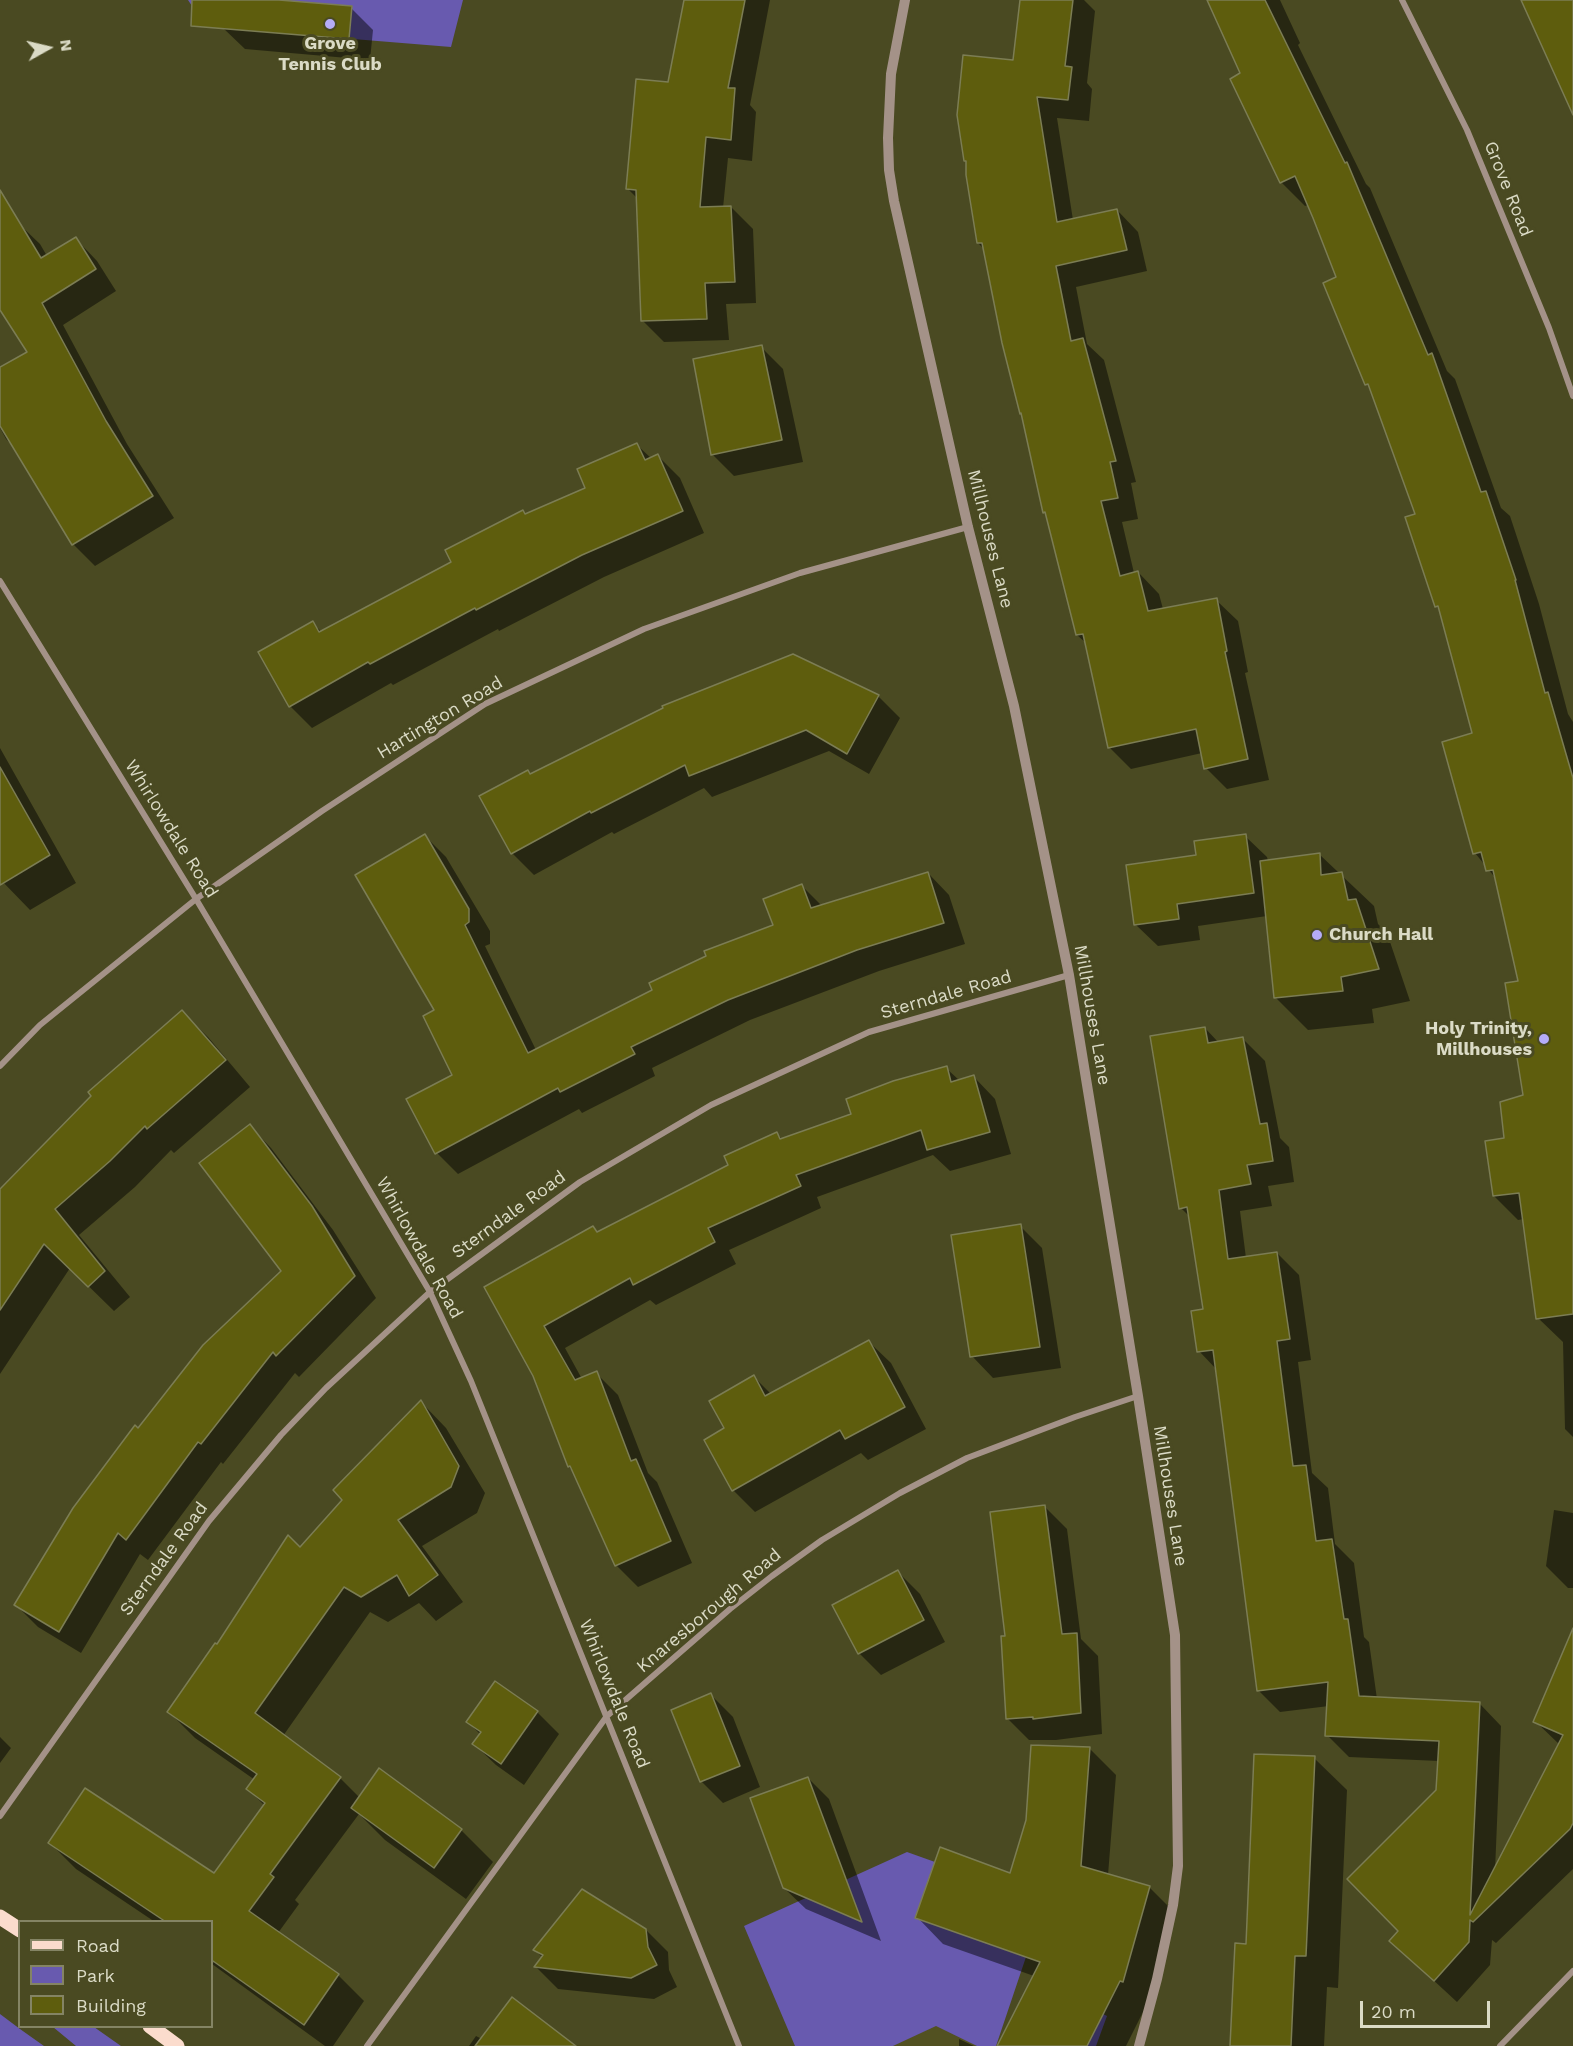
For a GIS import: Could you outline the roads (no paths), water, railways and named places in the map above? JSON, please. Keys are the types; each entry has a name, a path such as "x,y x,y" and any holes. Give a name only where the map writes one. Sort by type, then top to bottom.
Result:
{"main road":[{"path":"0,1917 18,1929"},
{"path":"153,2028 177,2046"}],"street":[{"name":"Millhouses Lane","path":"905,0 891,74 889,170 908,269 968,527 1014,706 1069,975 1138,1396 1174,1635 1178,1866 1173,1905 1157,1979 1139,2046"},
{"name":"Grove Road","path":"1402,0 1467,130 1549,328 1573,396"},
{"name":"Hartington Road","path":"0,1066 40,1024 196,899 322,811 485,704 644,629 800,573 968,527"},
{"name":"Whirlowdale Road","path":"0,581 196,899 430,1292 471,1381 739,2046"},
{"name":"Sterndale Road","path":"0,1816 209,1521 281,1435 327,1388 430,1292 580,1182 711,1105 869,1032 1069,975"},
{"name":"Knaresborough Road","path":"367,2046 607,1716 730,1610 822,1540 900,1493 967,1458 1138,1396"},
{"path":"1500,2046 1573,1971"}],"place":[{"name":"Grove Tennis Club","path":"330,24"},
{"name":"Church Hall","path":"1317,935"},
{"name":"Holy Trinity, Millhouses","path":"1544,1039"}]}
